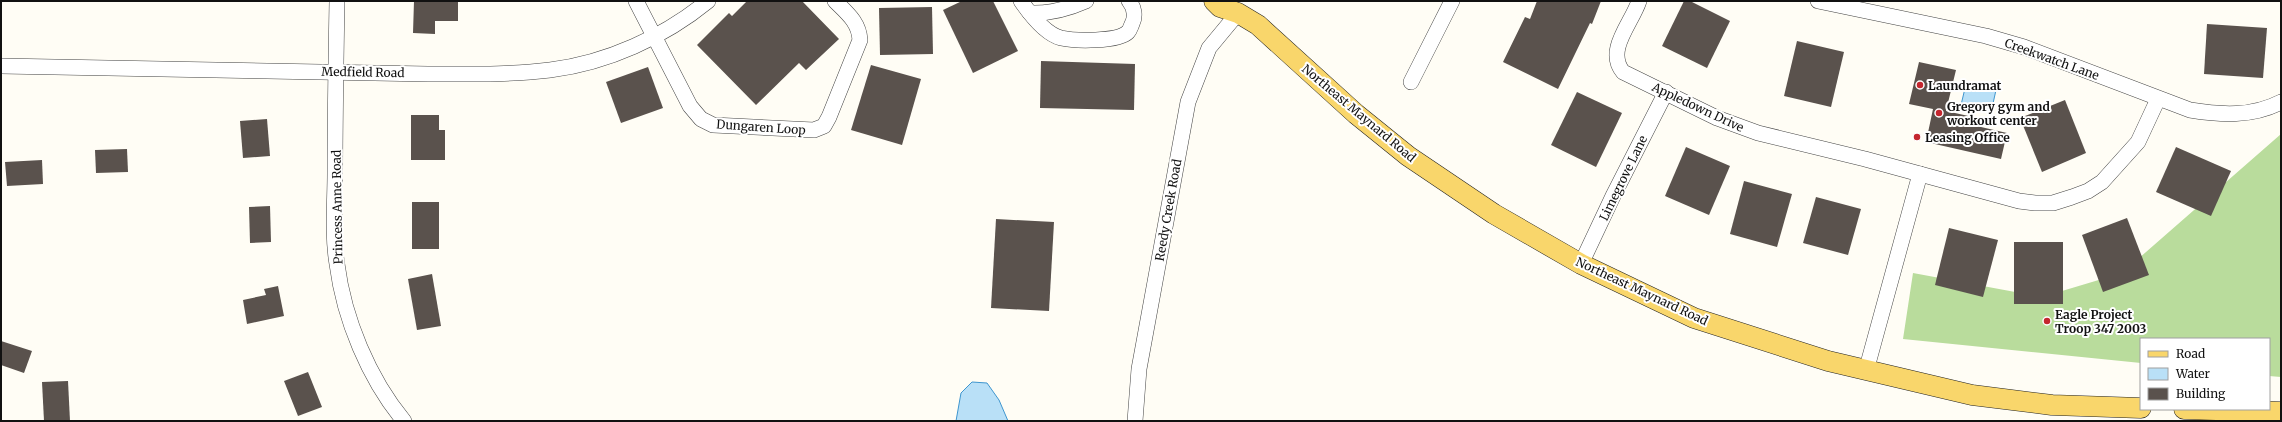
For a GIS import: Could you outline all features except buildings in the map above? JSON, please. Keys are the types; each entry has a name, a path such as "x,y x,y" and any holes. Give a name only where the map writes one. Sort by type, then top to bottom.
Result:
{"main road":[{"name":"Northeast Maynard Road","path":"1214,1 1220,7 1239,7 1356,114 1408,156 1494,214 1581,264 1694,318 1828,361 1972,395 2052,405 2140,408"},
{"path":"2216,410 2281,412"}],"street":[{"name":"Princess Anne Road","path":"337,1 336,264 345,301 368,362 378,384 404,421"},
{"name":"Dungaren Loop","path":"636,1 690,106 701,119 713,125 814,130 824,126 829,118 860,40 859,29 855,21 835,1"},
{"name":"Medfield Road","path":"1,66 499,74 551,70 596,60 654,36 678,23 708,1"},
{"path":"1026,7 1044,14 1058,11 1086,1"},
{"path":"1026,7 1048,30 1061,38 1101,40 1120,36 1128,32 1134,20 1133,6 1129,1"},
{"path":"1411,82 1452,1"},
{"name":"Appledown Drive","path":"1639,1 1616,53 1618,66 1623,72 1717,118 1758,133 2019,201 2053,203 2088,191 2102,182 2128,155 2138,142 2158,99"},
{"name":"Creekwatch Lane","path":"1818,1 1986,36 2024,47 2190,110 2217,115 2243,114 2269,108 2281,102"},
{"name":"Reedy Creek Road","path":"1135,421 1139,369 1188,102 1209,48 1239,7"},
{"name":"Limegrove Lane","path":"1581,264 1613,196 1666,92"},
{"path":"1866,371 1920,174"}],"green space":[{"path":"2281,134 2281,377 2270,376 2270,338 2140,338 2140,363 1903,339 1913,273 2042,297 2122,273"}],"water":[{"path":"1966,84 1996,90 1992,108 1987,112 1961,105"},
{"path":"972,382 987,383 999,400 1008,421 956,421 961,393"}],"place":[{"name":"Laundramat","path":"1920,85"},
{"name":"Gregory gym and workout center","path":"1939,113"},
{"name":"Leasing Office","path":"1917,137"},
{"name":"Eagle Project Troop 347 2003","path":"2047,321"}]}
